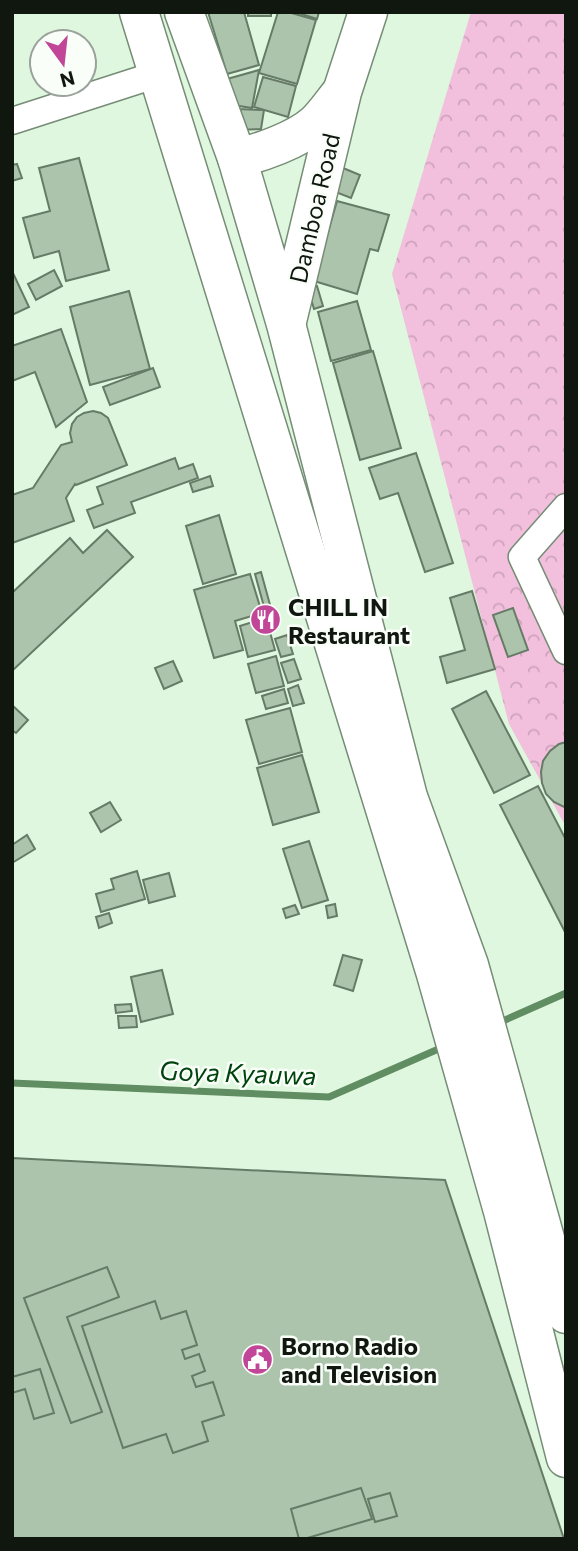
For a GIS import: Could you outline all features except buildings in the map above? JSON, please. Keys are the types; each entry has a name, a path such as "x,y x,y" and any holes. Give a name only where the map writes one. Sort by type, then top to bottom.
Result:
{"main road":[{"path":"139,12 452,969"},
{"path":"184,12 237,158 286,324 452,969 519,1206 566,1458"},
{"name":"Damboa Road","path":"286,324 342,92 368,12"},
{"name":"Damboa Road","path":"237,158 256,154 314,125 342,92"},
{"path":"519,1206 565,1309"}],"street":[{"path":"12,121 158,74"},
{"path":"566,506 522,557 566,651"}],"green space":[{"path":"471,12 566,12 566,827 509,724 392,274"}],"waterway":[{"name":"Goya Kyauwa","path":"496,1024 566,993"},
{"name":"Goya Kyauwa","path":"12,1083 329,1097 443,1047"}],"place":[{"name":"CHILL IN Restaurant","path":"265,620"},
{"name":"Borno Radio and Television","path":"258,1359"}]}
